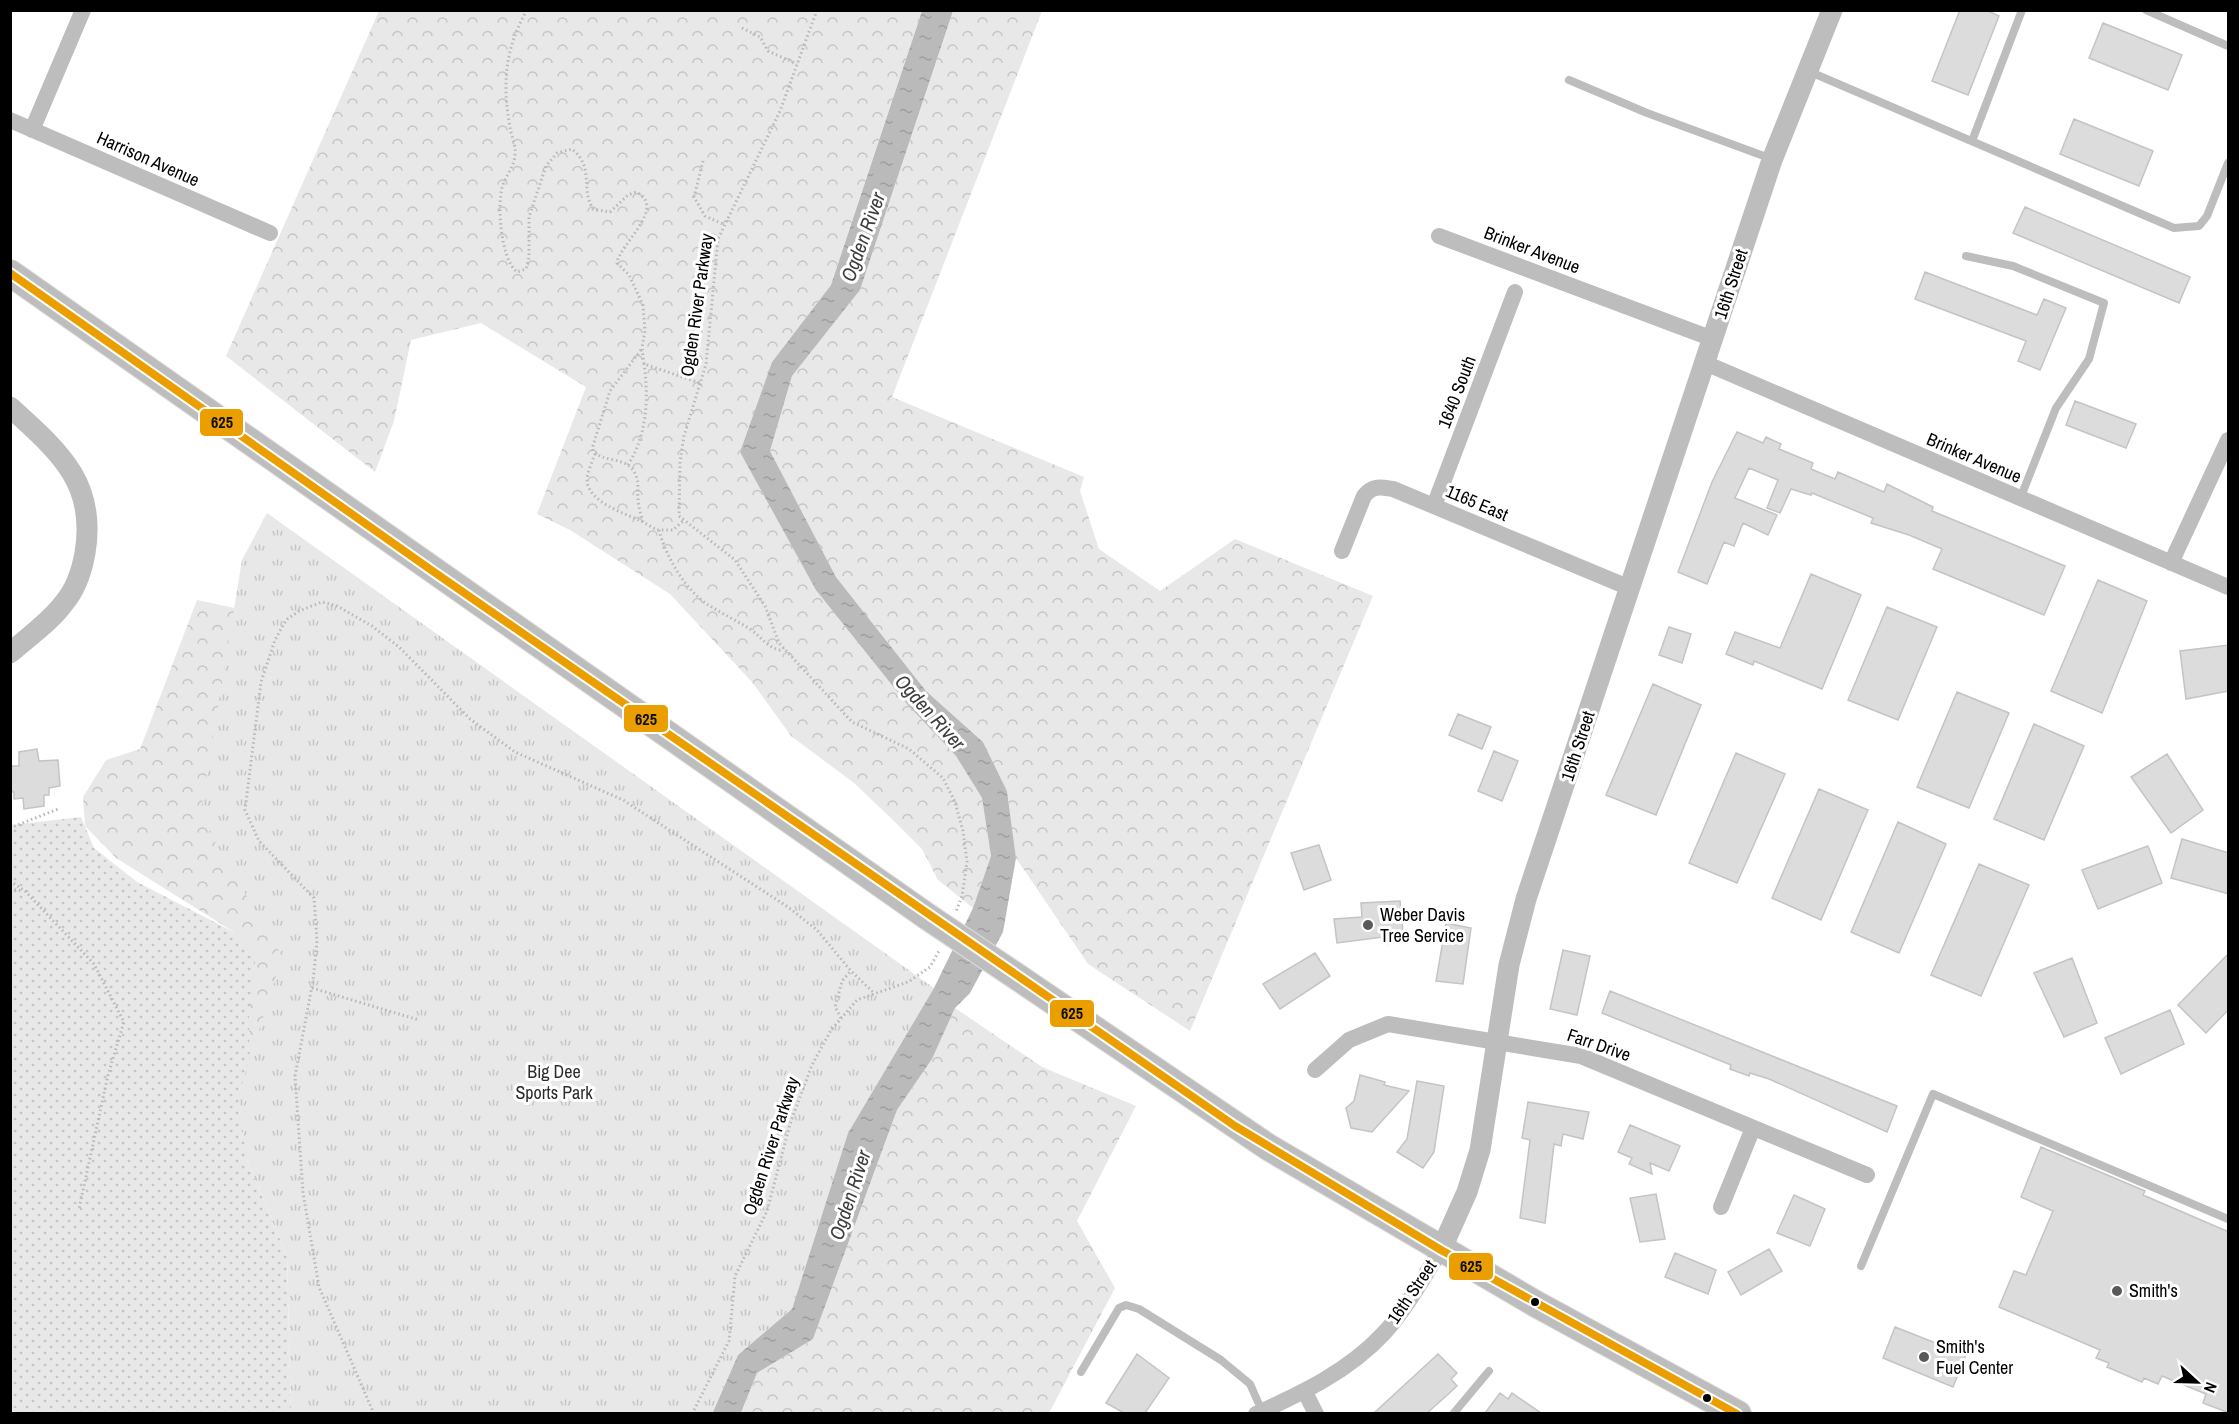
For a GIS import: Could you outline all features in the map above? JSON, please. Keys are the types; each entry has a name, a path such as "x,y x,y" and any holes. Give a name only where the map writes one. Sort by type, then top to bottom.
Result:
{"main road":[{"path":"10,273 928,917 1243,1131 1441,1250 1738,1413"}],"street":[{"path":"32,130 83,10"},
{"name":"16th Street","path":"1259,1412 1305,1392 1360,1357 1385,1332 1441,1250 1467,1192 1480,1150 1509,965 1526,899 1772,160 1832,10"},
{"name":"Harrison Avenue","path":"10,120 270,233"},
{"name":"Brinker Avenue","path":"1438,236 1713,339"},
{"name":"1640 South","path":"1434,506 1515,292"},
{"name":"Brinker Avenue","path":"1705,363 2229,587"},
{"path":"10,407 52,445 71,468 85,500 89,529 83,564 71,595 63,606 10,653"},
{"path":"2171,563 2229,440"},
{"name":"1165 East","path":"1342,550 1370,489 1377,487 1393,489 1630,588"},
{"name":"Farr Drive","path":"1315,1070 1349,1040 1388,1024 1498,1040 1581,1056 1867,1175"},
{"path":"1721,1207 1753,1128"},
{"path":"1305,1392 1316,1413"}],"lane":[{"path":"1972,141 2022,10"},
{"path":"2146,10 2229,46"},
{"path":"1808,71 2174,228 2199,226 2207,216 2229,163"},
{"path":"1569,80 1772,160"},
{"path":"1966,256 2013,267 2104,303 2089,359 2056,408 2020,499"},
{"path":"1861,1266 1933,1094 2229,1219"},
{"path":"1081,1372 1119,1308 1126,1305 1139,1309 1221,1360 1250,1384 1259,1412"},
{"path":"1453,1413 1489,1371"}],"path":[{"path":"527,10 507,57 507,101 515,157 501,189 500,210 502,235 510,264 517,272 526,269 529,257 529,216 546,166 557,153 572,149 580,156 586,167 589,204 592,209 610,212 628,195 636,192 641,195 646,204 645,220 618,255 617,264 629,275 643,305 645,331 642,348 647,386 646,416 636,453 628,465"},
{"name":"Ogden River Parkway","path":"684,520 679,516 680,462 684,436 706,364 718,239 723,224 780,111 817,10"},
{"path":"742,28 760,37 768,51 797,64"},
{"path":"703,161 694,197 705,216 723,224"},
{"path":"642,348 610,391 600,426 593,439 592,448 595,454 587,481 590,490 600,500 659,530 673,530 684,520 735,560 765,606 779,643 852,722 909,749 943,778 955,802 963,831 967,862 962,896 955,915"},
{"path":"644,364 700,383"},
{"path":"595,454 620,460 628,465 638,478 638,502 643,522"},
{"path":"659,530 668,553 694,592 708,605 750,629 765,645 780,650 784,648"},
{"path":"374,1413 319,1287 303,1193 295,1076 312,988 317,941 314,898 259,841 245,810 261,682 275,640 286,620 299,611 322,602 337,606 372,626 399,647 470,719 515,752 623,800 788,907 817,930 850,971 874,994"},
{"path":"10,828 58,809"},
{"path":"10,881 25,891 94,964 124,1022 108,1075 79,1209"},
{"path":"10,888 25,891"},
{"name":"Ogden River Parkway","path":"692,1413 729,1341 735,1276 766,1210 790,1124 812,1065 831,1030 856,1000 908,982 930,967 945,943"},
{"path":"842,1018 835,1007 842,981 850,971"},
{"path":"312,988 419,1020"}],"green space":[{"path":"379,11 922,11 831,285 772,362 740,452 908,705 956,756 982,798 991,856 973,908 938,880 922,849 854,783 791,736 752,682 670,594 570,530 537,514 586,387 481,323 411,340 394,421 375,472 226,356"},
{"path":"953,11 1042,11 892,397 1084,477 1080,491 1099,549 1160,591 1235,539 1373,596 1190,1031 1088,964 1016,858 1007,791 983,742 926,691 836,577 770,451 792,376 860,290"},
{"name":"Big Dee Sports Park","path":"267,513 934,988 848,1133 792,1309 738,1355 712,1413 291,1413 287,1256 247,1160 238,1097 282,957 200,816 242,560"},
{"path":"197,600 248,611 317,613 291,1413 292,1259 250,1091 249,1014 256,954 234,932 116,858 85,826 83,797 106,760 140,749"},
{"path":"81,817 94,848 137,882 282,957 247,1160 287,1256 291,1413 11,1413 11,825"},
{"path":"955,1008 1042,1067 1136,1106 1077,1221 1115,1288 1049,1413 741,1414 757,1373 813,1339 897,1110 932,1059"}],"water":[{"name":"Ogden River","path":"922,11 953,11 860,290 792,376 770,451 836,577 926,691 983,742 1007,791 1016,858 1003,932 970,993 955,1008 932,1059 897,1110 813,1339 757,1373 741,1413 712,1414 738,1355 792,1309 848,1133 934,988 973,908 991,856 982,798 956,756 908,705 816,590 740,452 772,362 831,285"}],"building":[{"path":"1960,10 1986,10 1999,16 1968,95 1932,81"},
{"path":"2103,23 2182,55 2168,90 2089,58"},
{"path":"2074,119 2153,151 2139,186 2060,154"},
{"path":"2025,207 2190,277 2179,303 2013,233"},
{"path":"1925,272 2037,315 2044,299 2066,308 2040,370 2018,361 2026,341 1915,299"},
{"path":"2075,401 2136,424 2126,448 2066,425"},
{"path":"1737,432 1763,443 1766,437 1781,444 1779,449 1813,463 1811,469 1835,479 1838,472 1884,492 1887,484 1933,507 1932,511 2065,566 2044,615 1933,569 1942,549 1871,523 1873,518 1812,493 1811,495 1791,489 1780,513 1767,508 1778,480 1749,468 1735,498 1777,515 1768,535 1743,523 1734,546 1724,542 1707,584 1678,572 1712,482"},
{"path":"1811,574 1861,595 1822,689 1754,661 1753,665 1726,654 1735,632 1780,648"},
{"path":"2098,580 2147,601 2102,713 2051,691"},
{"path":"1887,607 1937,627 1898,720 1848,700"},
{"path":"1669,627 1691,634 1682,663 1659,655"},
{"path":"2229,645 2229,691 2186,699 2180,651"},
{"path":"1653,684 1701,705 1656,815 1606,795"},
{"path":"1957,692 2009,713 1969,808 1917,787"},
{"path":"1458,714 1491,727 1482,749 1449,735"},
{"path":"2034,724 2084,746 2044,840 1994,819"},
{"path":"37,749 39,761 58,760 60,786 49,788 49,795 44,795 44,806 24,809 23,798 14,799 14,792 10,792 10,766 19,766 19,752"},
{"path":"1494,751 1518,761 1502,801 1478,791"},
{"path":"1736,753 1785,774 1737,883 1689,863"},
{"path":"2167,754 2203,810 2171,833 2131,777"},
{"path":"1819,789 1868,810 1821,920 1772,898"},
{"path":"1898,822 1946,844 1899,953 1851,932"},
{"path":"2182,839 2229,853 2229,894 2171,878"},
{"path":"1319,845 1331,880 1304,890 1291,853"},
{"path":"2148,846 2162,883 2098,909 2082,870"},
{"path":"1979,864 2029,885 1981,996 1931,975"},
{"name":"Weber Davis Tree Service","path":"1400,901 1404,942 1384,944 1383,937 1337,943 1334,919 1362,917 1361,903"},
{"path":"1446,923 1471,928 1463,984 1436,981"},
{"path":"1563,950 1590,956 1577,1015 1550,1009"},
{"path":"1315,953 1330,976 1280,1009 1263,984"},
{"path":"2229,953 2229,1009 2206,1033 2178,1005"},
{"path":"2072,958 2097,1023 2064,1037 2034,973"},
{"path":"1610,991 1897,1106 1887,1132 1769,1079 1750,1073 1749,1076 1730,1069 1731,1065 1602,1013"},
{"path":"2170,1010 2184,1044 2121,1074 2105,1038"},
{"path":"1360,1075 1385,1082 1384,1085 1409,1091 1372,1132 1351,1128 1346,1108 1354,1101"},
{"path":"1417,1081 1444,1086 1434,1152 1423,1168 1397,1152 1407,1139"},
{"path":"1528,1102 1589,1112 1583,1139 1563,1134 1561,1146 1554,1144 1545,1223 1520,1218 1530,1140 1522,1138"},
{"path":"1630,1125 1680,1146 1669,1171 1650,1163 1652,1174 1629,1164 1632,1158 1618,1152"},
{"name":"Smith's","path":"2041,1147 2145,1191 2143,1195 2229,1232 2229,1413 2203,1403 2206,1394 2162,1376 2158,1384 2144,1378 2142,1382 2107,1367 2109,1363 2096,1358 2100,1350 1999,1307 2014,1271 2026,1275 2053,1211 2021,1197"},
{"path":"1656,1194 1665,1239 1640,1242 1630,1198"},
{"path":"1794,1195 1825,1209 1810,1246 1777,1233"},
{"path":"1769,1249 1782,1271 1741,1295 1728,1272"},
{"path":"1675,1253 1716,1270 1708,1294 1665,1277"},
{"name":"Smith's Fuel Center","path":"1895,1327 1966,1355 1953,1387 1883,1358"},
{"path":"1137,1354 1169,1378 1145,1413 1124,1413 1106,1403"},
{"path":"1438,1354 1457,1373 1451,1379 1457,1386 1444,1398 1427,1413 1374,1413"},
{"path":"1500,1393 1508,1399 1512,1393 1541,1413 1485,1413"}],"transit line":[{"name":"625","path":"10,273 434,572 1235,1126 1441,1250 1737,1414"}],"place":[{"name":"Weber Davis Tree Service","path":"1368,925"},
{"name":"Smith's","path":"2117,1291"},
{"name":"Smith's Fuel Center","path":"1924,1357"}]}
